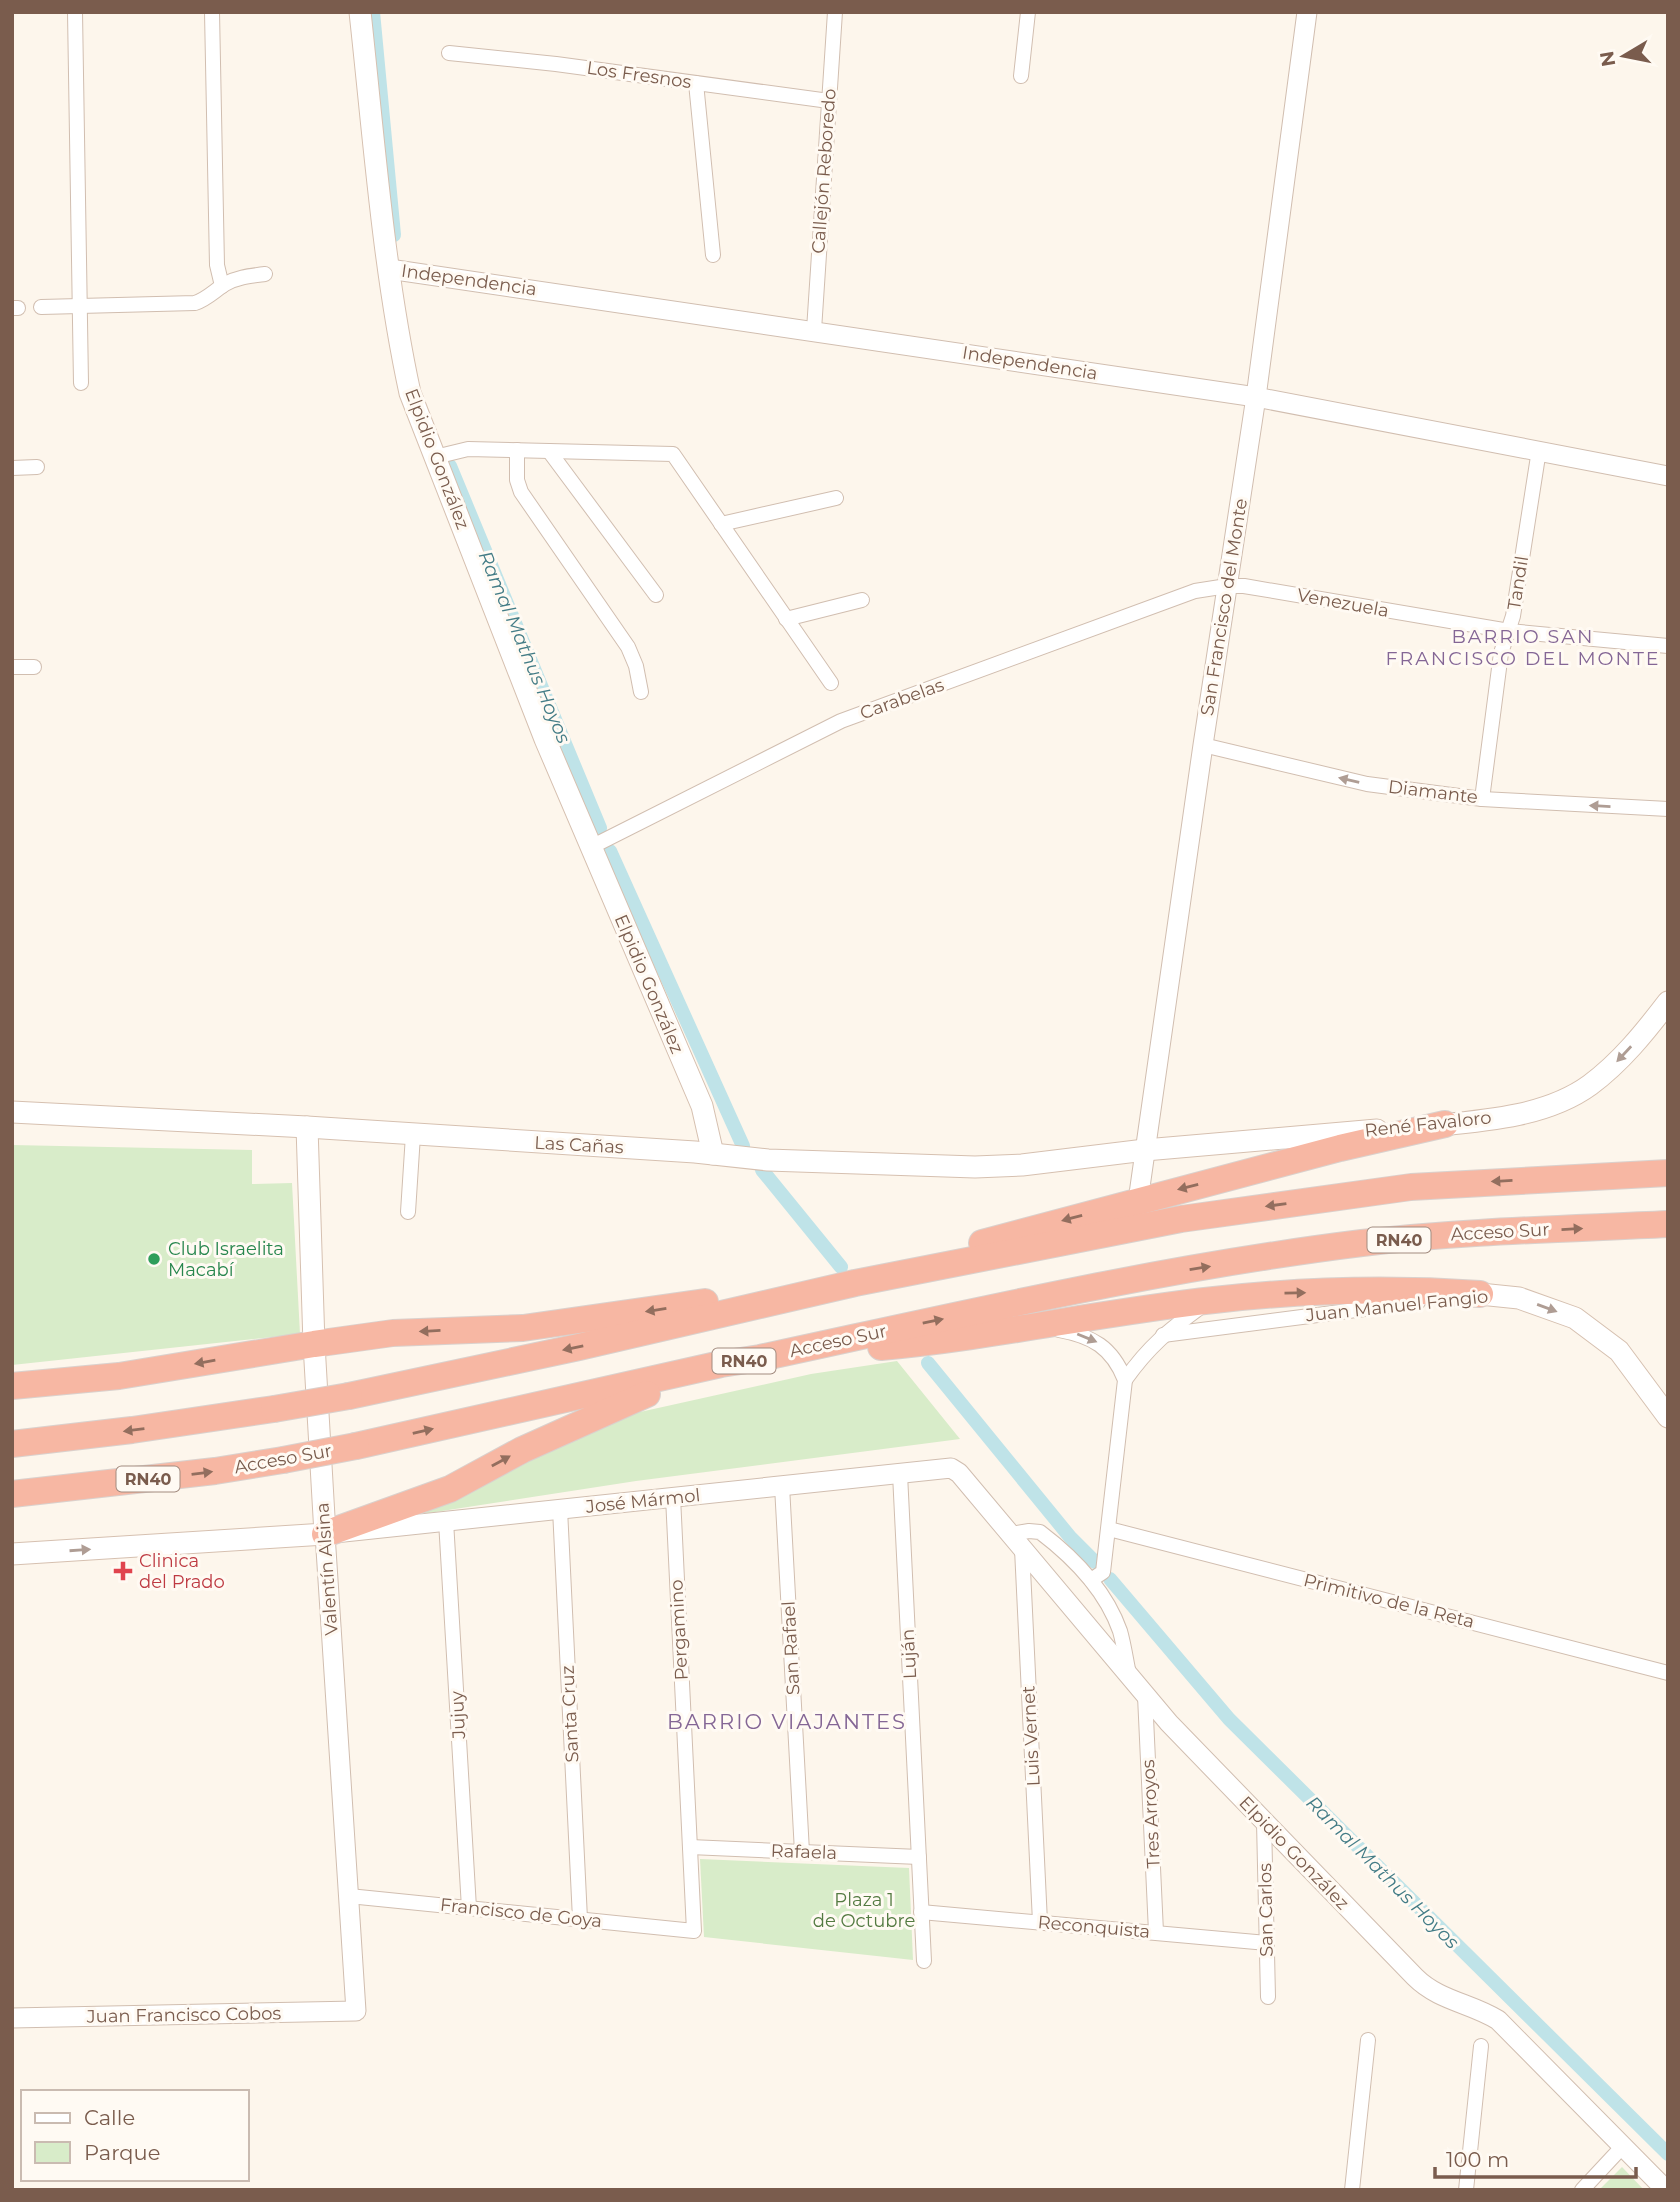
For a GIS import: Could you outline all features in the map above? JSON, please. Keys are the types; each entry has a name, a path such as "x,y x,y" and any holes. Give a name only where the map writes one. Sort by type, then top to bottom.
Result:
{"highway":[{"path":"12,1386 119,1376 314,1343 393,1334 523,1328 723,1299 850,1285 1005,1236 1340,1148 1445,1124"},
{"path":"12,1444 132,1430 349,1396 850,1285 1181,1219 1372,1191 1447,1184 1668,1174"},
{"name":"Acceso Sur","path":"12,1494 201,1473 283,1460 721,1364 760,1359 1108,1284 1361,1243 1448,1235 1668,1224"},
{"path":"760,1359 897,1346 1210,1300 1269,1294 1438,1291 1480,1294"},
{"path":"325,1534 450,1489 576,1424 721,1364"}],"main road":[{"name":"Elpidio González","path":"360,12 389,269 398,337 410,393 545,739 702,1106 713,1154"},
{"name":"René Favaloro","path":"1146,1150 1445,1124 1524,1114 1589,1086 1617,1063 1668,1002"},
{"name":"Las Cañas","path":"12,1112 307,1127 768,1160 919,1166 1022,1165 1146,1150"},
{"name":"Valentín Alsina","path":"307,1127 314,1343 325,1534"},
{"name":"Juan Manuel Fangio","path":"1480,1294 1519,1298 1575,1318 1619,1351 1668,1417"},
{"path":"12,1554 325,1534"}],"street":[{"path":"75,12 81,383"},
{"path":"212,12 217,265 222,286"},
{"name":"Callejón Reboredo","path":"814,330 835,12"},
{"path":"1021,76 1028,12"},
{"name":"San Francisco del Monte","path":"1138,1201 1256,397 1307,12"},
{"name":"Los Fresnos","path":"449,53 556,64 829,101"},
{"path":"696,83 713,255"},
{"name":"Independencia","path":"389,269 1256,397 1668,476"},
{"path":"41,307 195,303 205,300 222,286 240,277 265,274"},
{"path":"435,457 468,449 673,454 831,683"},
{"path":"517,450 517,480 522,492 628,647 636,666 641,692"},
{"name":"Tandil","path":"1482,799 1501,653 1510,631 1539,450"},
{"path":"549,451 656,595"},
{"path":"12,468 37,467"},
{"path":"721,524 836,498"},
{"name":"Venezuela","path":"1227,586 1244,586 1510,631 1668,646"},
{"name":"Carabelas","path":"590,847 841,721 1195,591 1227,586"},
{"path":"786,619 862,600"},
{"path":"12,667 34,667"},
{"name":"Diamante","path":"1203,746 1367,784 1482,799 1668,809"},
{"path":"408,1212 413,1135"},
{"name":"Juan Manuel Fangio","path":"1163,1335 1480,1294"},
{"path":"1091,1580 1103,1572 1125,1380 1145,1352 1163,1335 1210,1300"},
{"path":"1030,1326 1074,1333 1097,1341 1112,1354 1125,1380"},
{"name":"José Mármol","path":"325,1534 951,1468 959,1473"},
{"name":"Elpidio González","path":"959,1473 1145,1696 1422,1984 1448,2000 1483,2010 1498,2020 1666,2190"},
{"name":"Luján","path":"900,1474 923,1961"},
{"name":"San Rafael","path":"782,1486 802,1852"},
{"name":"Pergamino","path":"673,1497 694,1931"},
{"name":"Santa Cruz","path":"560,1510 580,1919"},
{"name":"Jujuy","path":"446,1521 469,1908"},
{"name":"Primitivo de la Reta","path":"1109,1529 1668,1673"},
{"path":"1016,1542 1028,1531 1040,1532 1091,1580 1105,1599 1119,1630 1130,1679"},
{"name":"Valentín Alsina","path":"325,1534 356,2011"},
{"name":"Luis Vernet","path":"1016,1542 1040,1923"},
{"name":"Tres Arroyos","path":"1145,1696 1156,1932"},
{"name":"San Carlos","path":"1264,1822 1268,1997"},
{"name":"Rafaela","path":"690,1847 919,1857"},
{"name":"Francisco de Goya","path":"349,1896 694,1931"},
{"name":"Reconquista","path":"921,1912 1267,1943"},
{"name":"Juan Francisco Cobos","path":"12,2018 356,2011"},
{"path":"1352,2190 1368,2040"},
{"path":"1466,2190 1481,2046"},
{"path":"1582,2190 1623,2146"}],"green space":[{"name":"Club Israelita Macabí","path":"12,1145 252,1150 252,1184 292,1183 300,1334 12,1365"},
{"path":"897,1361 960,1439 636,1481 403,1517 468,1492 523,1465 579,1431 631,1414 811,1374"},
{"name":"Plaza 1 de Octubre","path":"700,1859 909,1868 913,1960 704,1937"},
{"path":"1622,2167 1644,2190 1599,2190"}],"waterway":[{"name":"Ramal Mathus Hoyos","path":"373,12 394,235"},
{"name":"Ramal Mathus Hoyos","path":"450,466 600,828"},
{"name":"Ramal Mathus Hoyos","path":"610,851 743,1146"},
{"name":"Ramal Mathus Hoyos","path":"762,1170 841,1267"},
{"name":"Ramal Mathus Hoyos","path":"928,1363 1070,1537 1095,1562"},
{"name":"Ramal Mathus Hoyos","path":"1110,1579 1229,1719 1668,2154"}],"place":[{"name":"Club Israelita Macabí","path":"154,1259"},
{"name":"Clinica del Prado","path":"123,1571"}],"district":[{"name":"BARRIO SAN FRANCISCO DEL MONTE","path":"1523,647"},
{"name":"BARRIO VIAJANTES","path":"787,1722"}]}
